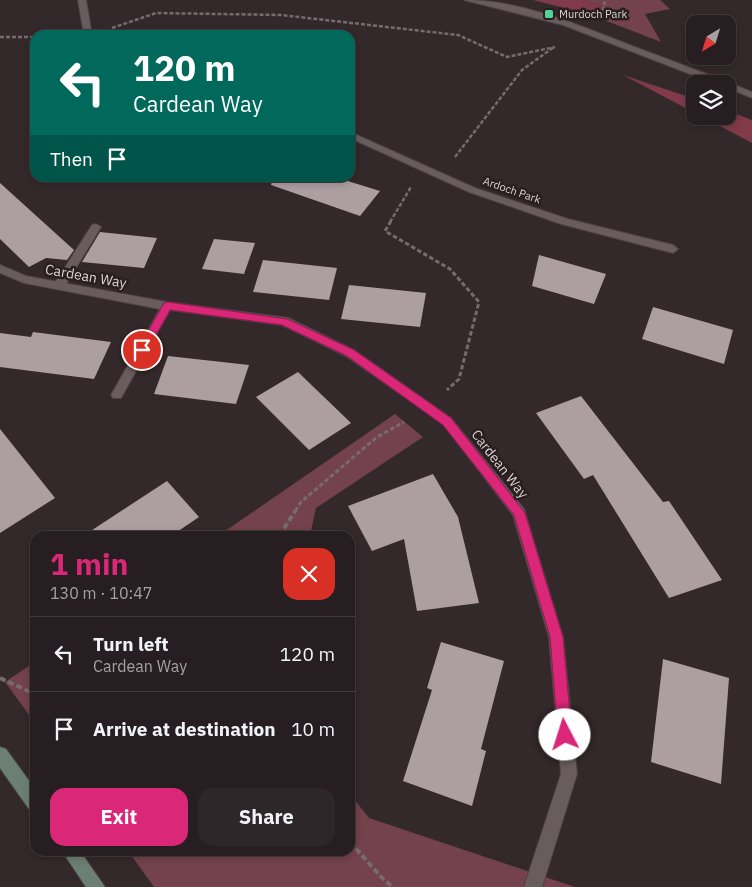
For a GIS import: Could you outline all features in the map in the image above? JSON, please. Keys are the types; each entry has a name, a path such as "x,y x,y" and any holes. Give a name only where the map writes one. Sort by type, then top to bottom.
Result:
{"street":[{"path":"82,0 87,30"},
{"path":"468,0 528,12 581,28 703,75"},
{"path":"736,88 752,95"},
{"name":"Ardoch Park","path":"355,137 472,190 565,222 673,248"},
{"path":"59,286 96,227"},
{"name":"Cardean Way","path":"0,270 24,279 168,306 284,321 350,353 447,421 519,513 556,637 569,774 533,887"},
{"path":"118,395 168,306"},
{"path":"0,755 30,796"},
{"path":"74,856 96,887"}],"path":[{"path":"111,29 156,13 281,15 458,35 507,57 555,47"},
{"path":"441,176 522,70 581,28"},
{"path":"0,37 30,37"},
{"path":"282,531 301,502 340,467 377,438 428,408 458,379 479,302 450,269 385,231 423,168"},
{"path":"0,678 30,692"},
{"path":"355,848 384,880 394,887"}],"shaded area":[{"path":"533,0 583,0 602,6 591,15"},
{"path":"583,0 660,0 670,9 645,14 661,42 591,15 602,6"},
{"path":"623,75 686,96 686,108"},
{"path":"736,114 752,120 752,143 718,125 736,125"},
{"path":"395,414 423,437 316,508 311,531 225,531"},
{"path":"30,665 30,716 5,682"},
{"path":"355,800 369,818 575,887 154,887 132,856 355,856"}],"building":[{"path":"272,182 351,182 380,191 360,216 271,185"},
{"path":"0,183 74,250 67,260 46,258 29,267 0,239"},
{"path":"100,232 157,238 144,268 82,262"},
{"path":"214,239 255,243 244,274 202,269"},
{"path":"539,255 606,274 594,304 532,286"},
{"path":"263,260 337,268 329,300 253,292"},
{"path":"349,285 426,293 420,327 341,319"},
{"path":"653,307 733,330 724,364 642,339"},
{"path":"33,332 111,342 94,379 0,367 0,333 31,337"},
{"path":"168,356 249,365 236,404 154,394"},
{"path":"298,372 351,423 309,450 256,397"},
{"path":"581,396 663,502 669,501 722,580 669,598 593,475 584,479 536,413"},
{"path":"0,429 55,498 0,533"},
{"path":"433,474 458,517 479,603 417,611 404,539 372,551 348,506"},
{"path":"167,481 199,517 178,531 91,531"},
{"path":"441,642 504,661 481,749 486,751 472,806 403,781 432,690 427,688"},
{"path":"663,659 729,678 721,784 651,762"}],"place":[{"name":"Murdoch Park","path":"549,14"}],"route":[{"path":"142,350 168,306 284,321 350,353 447,421 519,513 556,637 565,735"}]}
